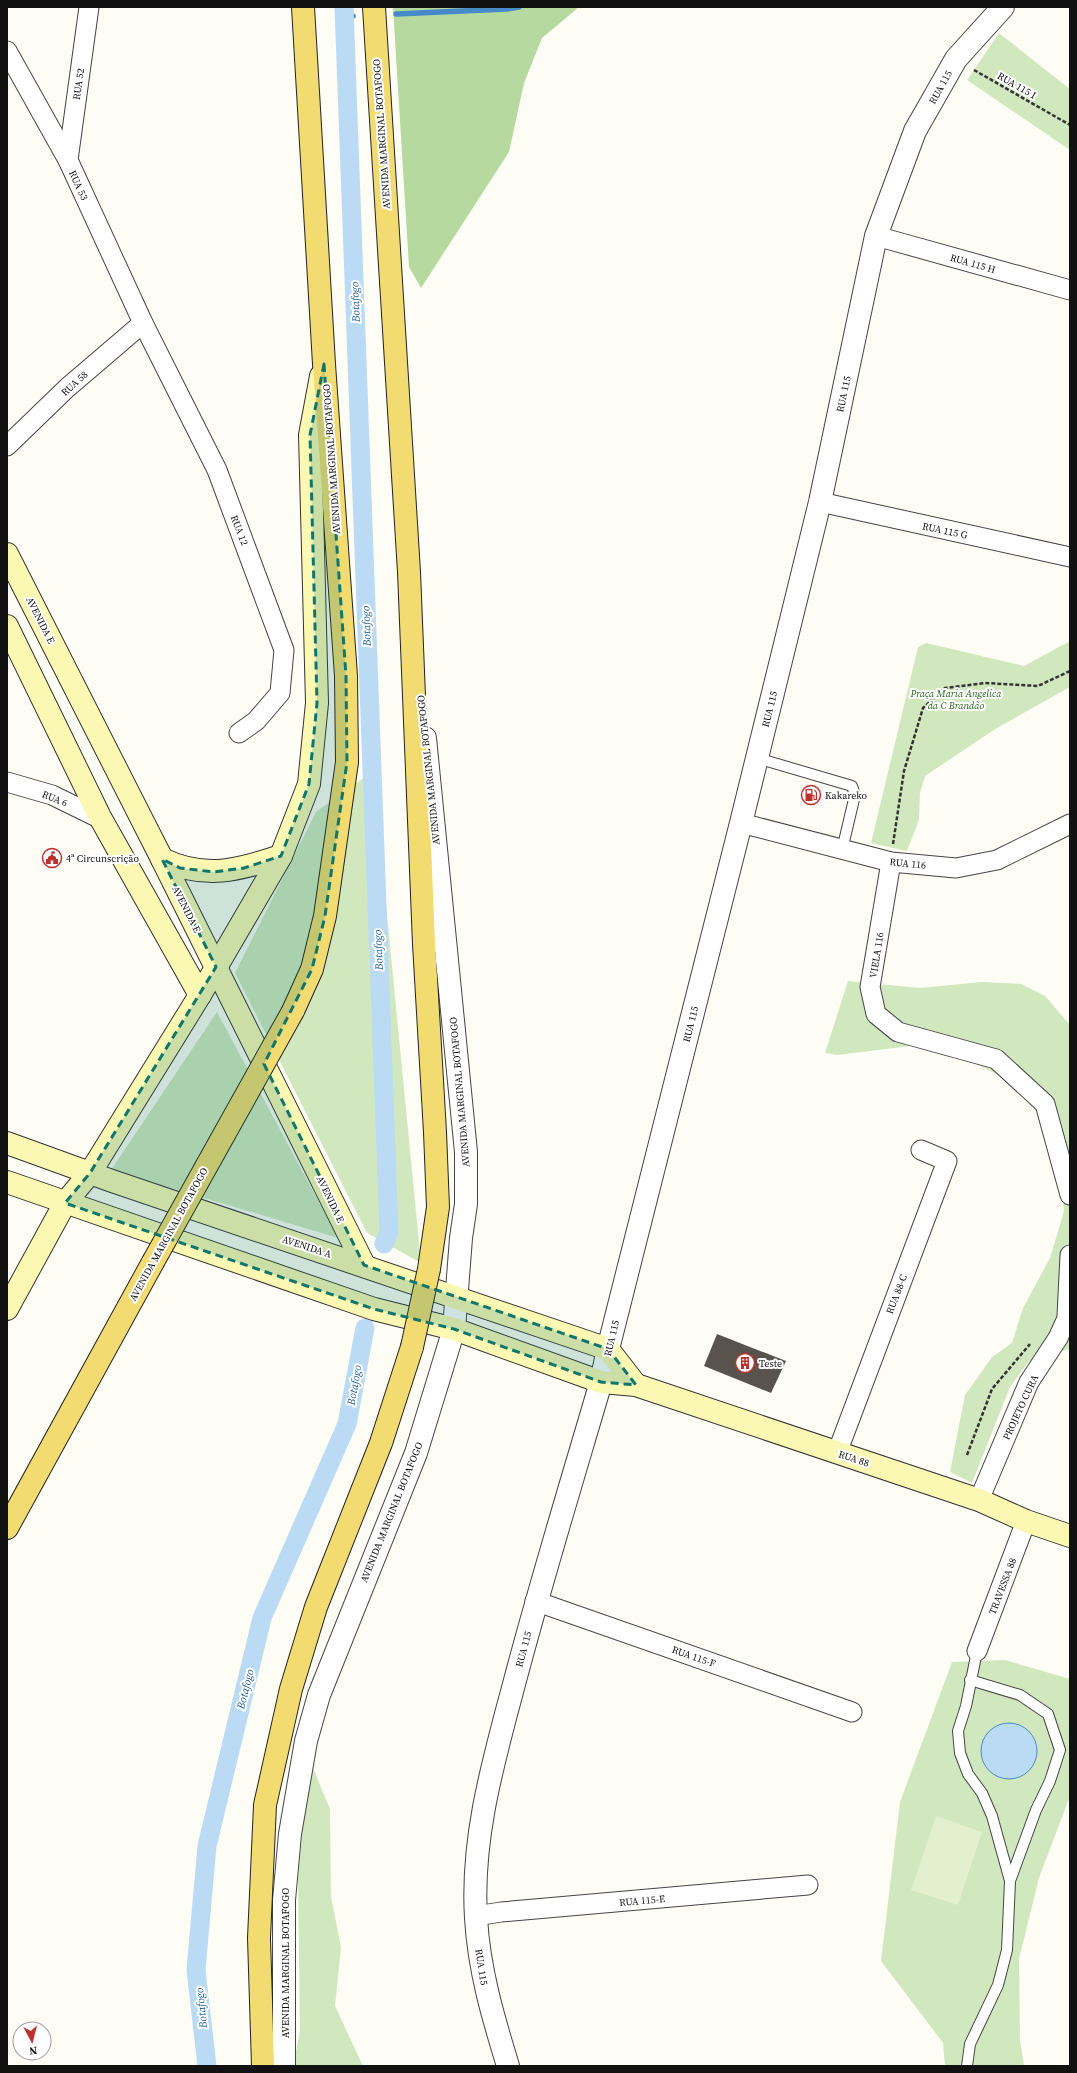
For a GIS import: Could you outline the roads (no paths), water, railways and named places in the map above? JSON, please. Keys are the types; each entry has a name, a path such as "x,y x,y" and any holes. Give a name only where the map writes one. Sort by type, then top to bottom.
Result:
{"main road":[{"name":"AVENIDA MARGINAL BOTAFOGO","path":"7,1528 152,1262 293,1011 312,969 325,916 347,762 346,676 324,364 303,7"},
{"name":"AVENIDA MARGINAL BOTAFOGO","path":"263,2066 259,1938 265,1805 291,1689 316,1607 381,1444 412,1347 429,1269 438,1200 424,944 409,572 374,7"},
{"name":"AVENIDA MARGINAL BOTAFOGO","path":"7,1309 65,1203 90,1173 200,995 281,856 309,784 317,704 310,435 324,364"},
{"name":"AVENIDA E","path":"7,554 162,859 364,1265"},
{"path":"7,626 101,819 200,995"},
{"path":"162,859 180,868 214,872 244,868 281,856"},
{"name":"AVENIDA A","path":"7,1143 90,1173 608,1349"},
{"path":"7,1182 374,1309 454,1329 601,1382"},
{"path":"608,1349 636,1385"},
{"name":"RUA 88","path":"601,1382 636,1385 979,1500 1026,1521 1070,1536"}],"street":[{"name":"RUA 52","path":"68,160 88,7"},
{"name":"RUA 115","path":"508,2066 488,1999 480,1961 476,1916 476,1868 481,1817 535,1601 601,1382 608,1349 741,823 820,502 876,236 915,131 956,59 1003,7"},
{"name":"RUA 53","path":"7,51 68,160 143,323"},
{"name":"RUA 115 H","path":"876,236 1070,290"},
{"name":"RUA 58","path":"7,446 67,388 143,323"},
{"name":"RUA 12","path":"143,323 217,470 284,650 280,693 256,721 239,734"},
{"name":"RUA 115 G","path":"820,502 1070,557"},
{"name":"AVENIDA MARGINAL BOTAFOGO","path":"284,2066 284,1900 290,1834 306,1741 318,1695 416,1453 454,1329 466,1204 466,1152 409,572"},
{"name":"RUA 6","path":"7,782 52,795 101,819"},
{"name":"RUA 116","path":"741,823 890,862 956,868 997,860 1070,824"},
{"name":"VIELA 116","path":"890,862 870,988 876,1014 898,1032 996,1059 1045,1104 1070,1195"},
{"name":"RUA 88-C","path":"837,1453 946,1160 921,1150"},
{"name":"PROJETO CURA","path":"979,1500 1029,1382 1058,1338 1068,1314 1070,1255"},
{"name":"TRAVESSA 88","path":"977,1651 1026,1521"},
{"name":"RUA 115-F","path":"535,1601 852,1712"},
{"name":"RUA 115-E","path":"476,1916 501,1912 808,1885"}],"lane":[{"path":"757,758 852,786 855,795 842,850"},
{"path":"977,1651 966,1706 958,1731 960,1753 968,1774 982,1793 992,1816 1010,1881"},
{"path":"967,2066 970,2044 995,1992 1007,1950 1010,1881 1036,1810 1050,1781 1060,1750 1048,1714 1020,1695 970,1680"}],"water":[{"path":"1004,1723 1014,1723 1029,1731 1035,1740 1037,1751 1035,1762 1029,1771 1014,1779 1004,1779 993,1774 986,1767 981,1756 981,1746 986,1735 993,1728"}],"waterway":[{"name":"Botafogo","path":"344,7 389,1232 384,1244"},
{"path":"396,14 507,9 519,7"},
{"path":"344,18 353,16"},
{"name":"Botafogo","path":"207,2066 196,1970 207,1846 262,1618 347,1424 365,1328"}],"place":[{"name":"Kakareko","path":"811,795"},
{"name":"4ª Circunscrição","path":"52,858"},
{"name":"Teste","path":"745,1363"}],"park label":[{"name":"Praça Maria Angelica da C Brandão","path":"956,698"}]}
